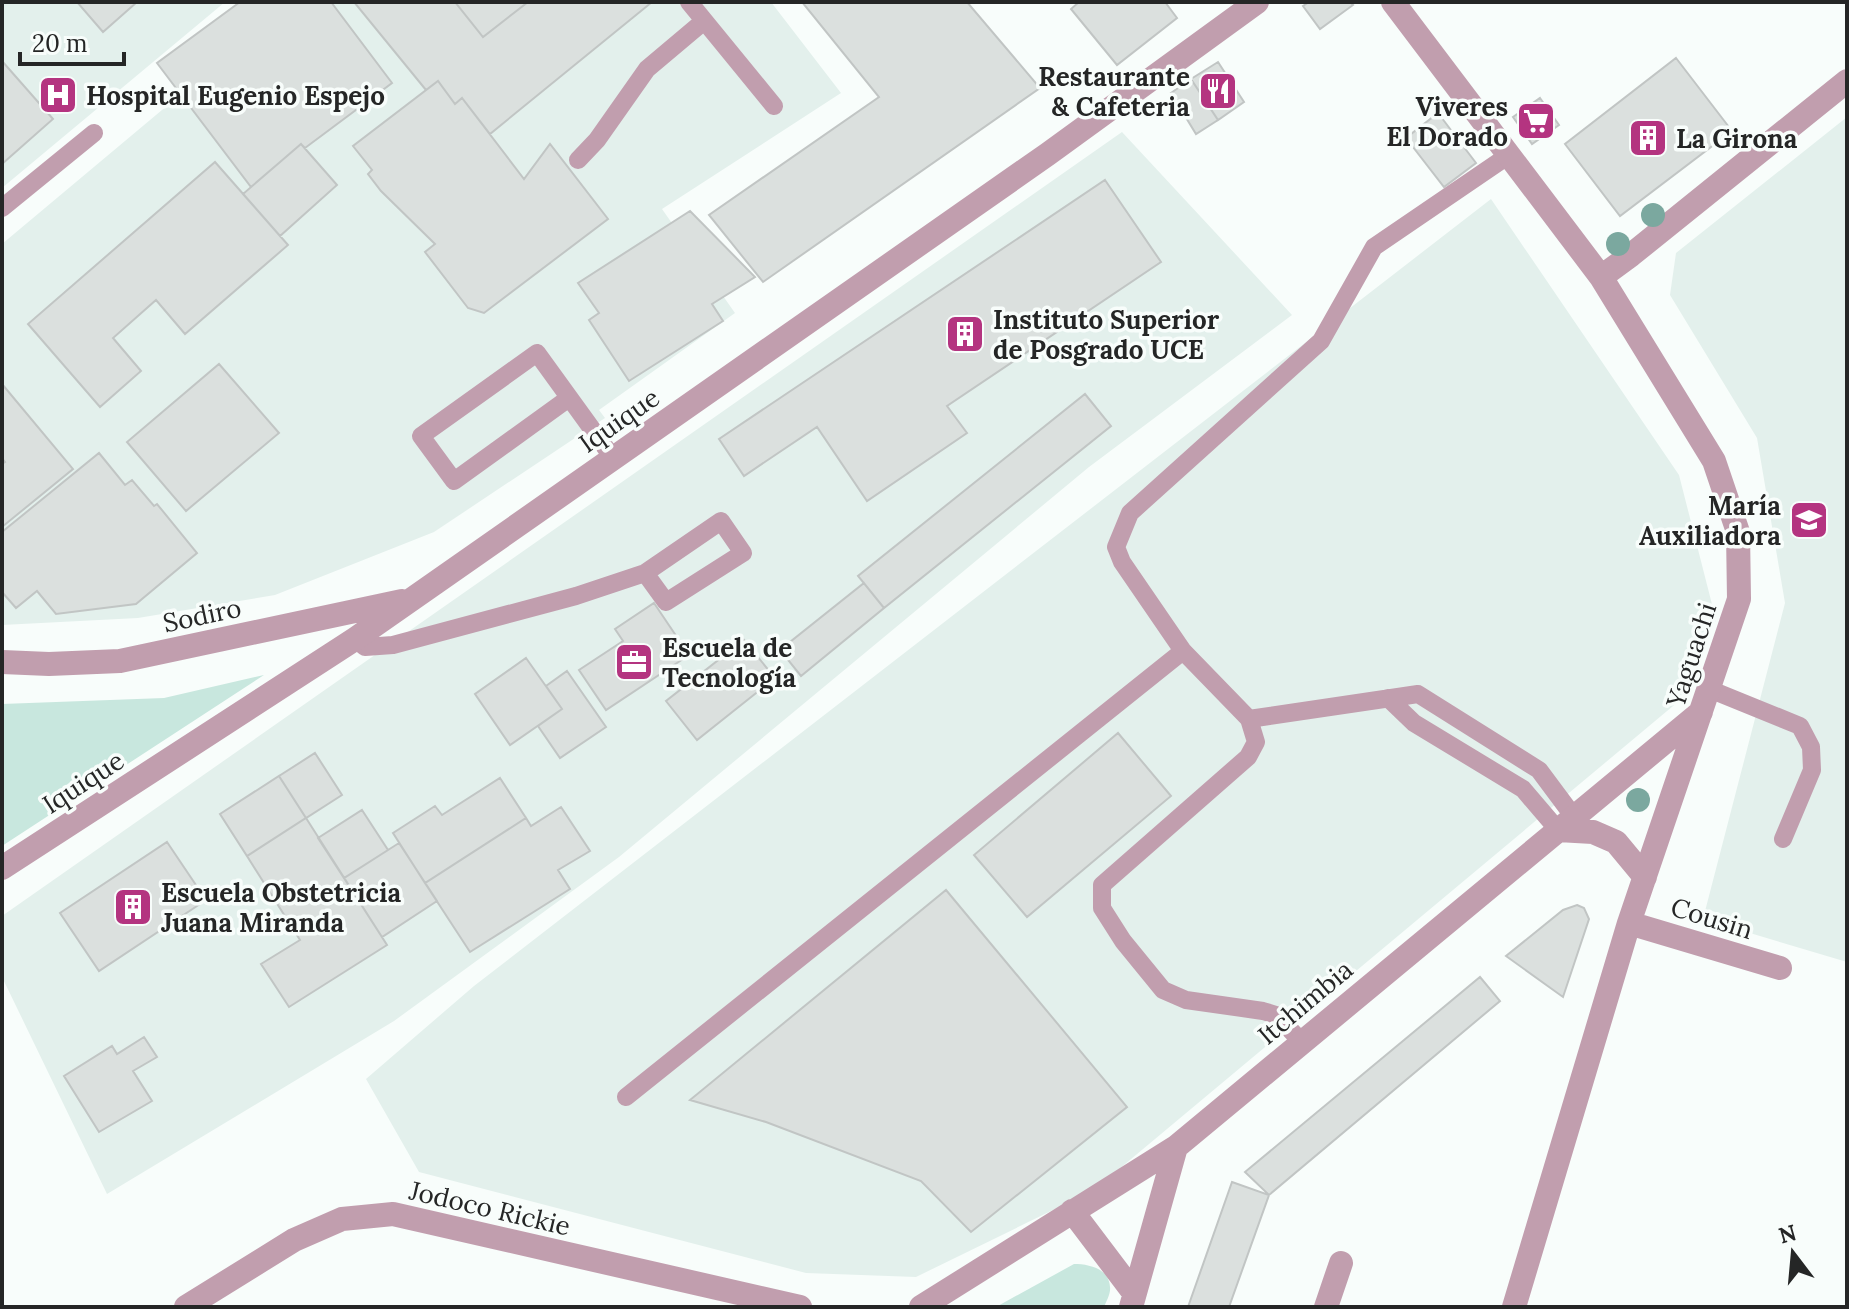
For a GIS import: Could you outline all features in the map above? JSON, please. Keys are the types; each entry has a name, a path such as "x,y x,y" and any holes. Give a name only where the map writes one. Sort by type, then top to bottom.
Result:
{"street":[{"name":"Iquique","path":"2,868 355,639 1035,163 1257,2"},
{"name":"Yaguachi","path":"1393,2 1601,277 1714,461 1738,532 1739,599 1629,923 1514,1307"},
{"path":"1601,277 1847,81"},
{"name":"Sodiro","path":"2,662 74,664 120,661 412,599"},
{"name":"Itchimbia","path":"921,1307 1176,1147 1566,824 1706,699"},
{"path":"1566,824 1616,842 1645,877"},
{"name":"Cousin","path":"1629,923 1780,968"},
{"path":"1132,1300 1176,1147"},
{"path":"1072,1211 1132,1300"},
{"name":"Jodoco Rickie","path":"186,1307 294,1240 342,1219 393,1214 800,1307"},
{"path":"1326,1307 1341,1263"}],"lane":[{"path":"689,2 774,106"},
{"path":"578,160 597,140 647,69 704,21"},
{"path":"2,208 94,133"},
{"path":"1301,1041 1276,1015 1186,1000 1163,990 1123,941 1102,908 1102,885 1248,757 1256,742 1249,719 1183,651 1122,562 1116,547 1130,513 1321,341 1374,247 1509,155"},
{"path":"569,398 454,481 421,436 537,353 613,458"},
{"path":"355,639 365,647 393,645 576,596 645,573 721,521 743,553 666,602 645,573"},
{"path":"626,1097 1183,651"},
{"path":"1249,719 1418,694 1539,770 1566,824"},
{"path":"1388,698 1414,723 1527,792 1566,824"},
{"path":"1706,699 1800,726 1811,747 1812,770 1783,839"}],"shaded area":[{"name":"Hospital Eugenio Espejo","path":"2,2 225,2 2,188"},
{"path":"291,2 771,2 841,93 662,209 735,313 599,410 605,418 434,532 275,595 138,618 2,625 2,244"},
{"name":"María Auxiliadora","path":"1847,117 1847,962 1703,919 1785,603 1757,438 1670,295 1676,253"},
{"path":"1122,132 1292,315 1089,467 619,857 394,1021 107,1194 2,977 2,916"},
{"path":"1491,199 1679,475 1716,620 1679,701 1094,1190 916,1277 806,1273 419,1172 366,1079 474,986"}],"green space":[{"path":"264,675 2,846 2,704 164,698"},
{"path":"1074,1264 1091,1266 1106,1275 1110,1289 1104,1307 996,1307"}],"building":[{"path":"77,2 137,2 103,32"},
{"path":"240,2 331,2 392,83 305,148 301,144 251,187 157,63"},
{"path":"354,2 455,2 483,37 528,2 652,2 490,134 462,98 455,104 438,81 426,90"},
{"path":"455,2 528,2 483,37"},
{"path":"802,2 967,2 1040,88 763,282 709,215 879,97"},
{"path":"1079,2 1165,2 1177,18 1117,65 1071,9"},
{"path":"1309,2 1350,2 1353,5 1320,29 1303,6"},
{"name":"La Girona","path":"1676,58 1732,131 1620,216 1565,144"},
{"path":"2,61 53,119 2,164"},
{"name":"Restaurante & Cafeteria","path":"1218,62 1244,102 1218,120 1191,79"},
{"path":"1191,79 1218,120 1196,134 1171,93"},
{"path":"438,81 455,104 462,98 524,179 550,144 608,219 484,313 468,308 425,252 435,244 381,191 368,174 372,170 353,146"},
{"name":"Viveres El Dorado","path":"1540,98 1559,125 1532,144 1513,117"},
{"path":"1438,113 1476,163 1444,187 1406,138"},
{"path":"301,144 337,185 280,236 243,194"},
{"path":"215,162 288,245 185,334 156,300 113,338 141,371 100,407 28,324"},
{"name":"Instituto Superior de Posgrado UCE","path":"1105,180 1161,262 947,406 967,433 867,501 817,427 744,476 719,439"},
{"path":"690,211 755,277 712,304 723,321 629,381 589,320 599,313 578,283"},
{"path":"219,364 279,433 186,511 127,442"},
{"path":"2,384 73,469 2,527 2,464 5,462 2,458"},
{"path":"1085,394 1111,426 884,608 858,576"},
{"path":"99,453 125,485 132,480 154,506 157,504 197,553 136,604 56,614 37,591 16,608 2,592 2,532"},
{"path":"864,583 884,608 801,676 780,650"},
{"name":"Escuela de Tecnología","path":"654,603 689,655 606,710 579,670 623,641 615,629"},
{"path":"744,640 775,678 697,740 666,701"},
{"path":"526,658 562,709 510,745 475,694"},
{"path":"567,671 606,727 560,758 538,726 562,709 546,686"},
{"path":"1118,733 1171,796 1027,917 974,855"},
{"path":"315,753 342,795 306,818 279,776"},
{"path":"279,776 306,818 247,856 220,814"},
{"path":"500,778 526,818 425,883 393,833 435,806 442,815"},
{"path":"561,807 590,851 558,870 570,889 470,952 425,883 526,818 531,826"},
{"path":"362,810 388,850 344,878 318,838"},
{"path":"306,818 387,945 289,1007 261,964 300,940 247,856"},
{"name":"Escuela Obstetricia Juana Miranda","path":"167,842 206,900 99,971 60,913"},
{"path":"399,843 437,901 382,937 344,878"},
{"path":"946,890 1127,1107 971,1232 921,1181 766,1122 690,1100"},
{"path":"1577,905 1584,908 1589,919 1563,997 1506,956 1563,910"},
{"path":"1480,977 1500,1001 1269,1195 1245,1172"},
{"path":"144,1037 157,1057 133,1071 152,1101 99,1132 64,1076 112,1046 117,1054"},
{"path":"1232,1182 1269,1195 1229,1307 1188,1307"}],"place":[{"name":"Restaurante & Cafeteria","path":"1218,91"},
{"name":"Hospital Eugenio Espejo","path":"58,95"},
{"name":"Viveres El Dorado","path":"1536,121"},
{"name":"La Girona","path":"1648,138"},
{"name":"Instituto Superior de Posgrado UCE","path":"965,334"},
{"name":"María Auxiliadora","path":"1809,520"},
{"name":"Escuela de Tecnología","path":"634,662"},
{"name":"Escuela Obstetricia Juana Miranda","path":"133,907"}]}
